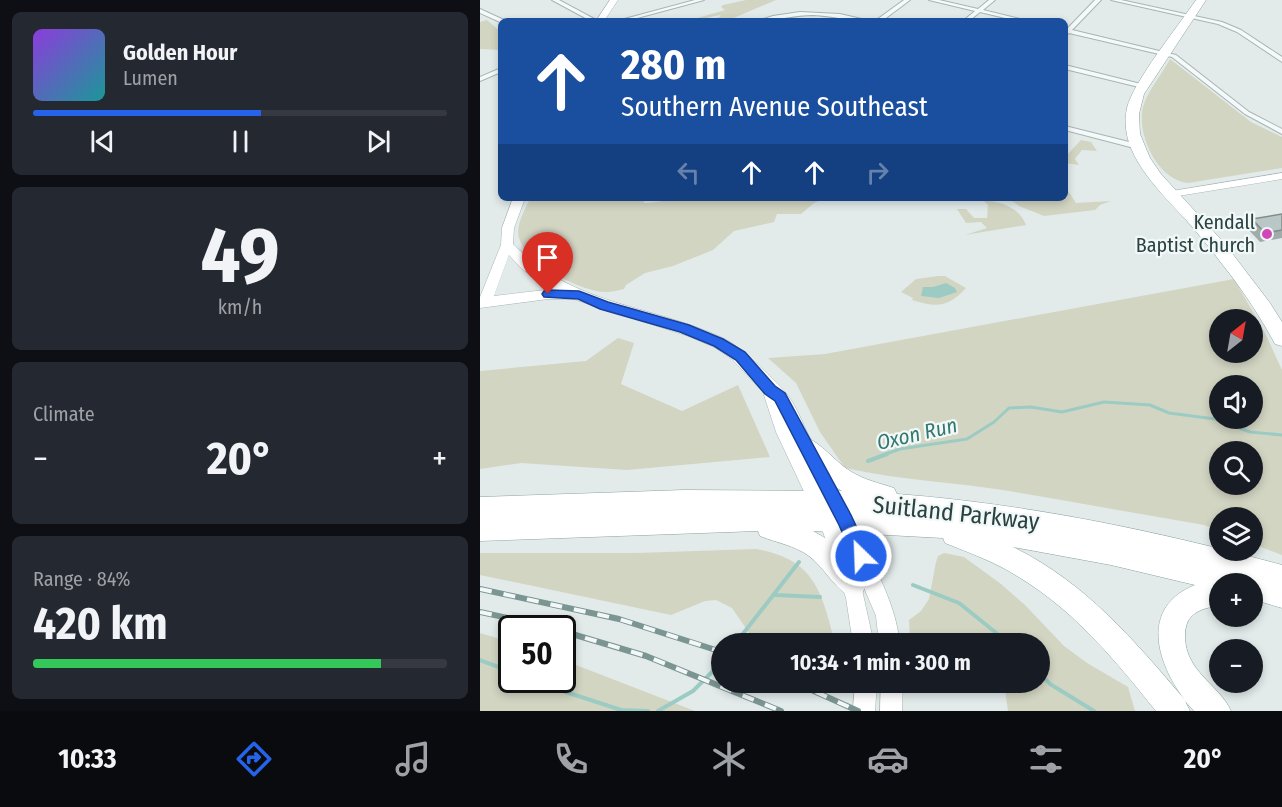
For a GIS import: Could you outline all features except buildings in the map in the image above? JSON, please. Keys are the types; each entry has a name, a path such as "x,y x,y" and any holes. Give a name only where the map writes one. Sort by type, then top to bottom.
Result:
{"highway":[{"path":"1201,0 1143,86 1132,110 1133,134 1153,172 1236,270 1282,339"},
{"path":"805,446 833,474 848,484 866,491 941,508"},
{"name":"Suitland Parkway","path":"480,508 738,500 1061,542 1209,575"},
{"name":"Suitland Parkway","path":"480,529 722,522 831,511 941,508 1016,518 1116,536 1282,578"},
{"path":"722,522 789,532 807,540 830,556 853,585"},
{"path":"920,524 1009,556 1056,585 1102,624 1175,711"},
{"path":"1263,590 1282,596"},
{"path":"1209,593 1186,601 1174,615 1170,636 1175,661 1182,673 1201,698 1216,711"},
{"path":"1263,595 1282,596"}],"main road":[{"path":"602,18 614,0"},
{"path":"1172,194 1282,176"},
{"path":"518,201 508,228 507,245 483,302 548,294 579,295"},
{"path":"507,245 527,268 579,295 604,306 684,328 718,342 750,364 770,390 780,397 805,446 831,511 853,585 862,633"},
{"path":"770,390 778,421 831,511 886,616 888,633"},
{"path":"864,711 865,693"},
{"path":"891,711 892,693"}],"street":[{"path":"555,0 589,18"},
{"path":"635,18 701,0"},
{"path":"882,18 907,0"},
{"path":"932,0 1012,18"},
{"path":"970,18 992,0"},
{"path":"1068,30 1098,0"},
{"path":"1114,0 1190,15 1234,28 1282,60"},
{"path":"480,11 498,19"},
{"path":"772,18 787,14 814,13 847,18"},
{"path":"1068,32 1165,52 1174,56 1251,116 1282,132"},
{"path":"1068,68 1143,86"},
{"path":"480,79 498,71"},
{"path":"1068,129 1138,147"}],"shaded area":[{"path":"746,0 776,0 734,18 717,18 720,15 697,18 725,10 721,7"},
{"path":"487,20 498,29 498,50 480,49 480,22"},
{"path":"1170,59 1251,122 1282,137 1282,168 1188,183 1167,174 1146,142 1142,118 1143,107 1148,95"},
{"path":"1081,140 1091,142 1097,151 1082,150 1075,159 1079,165 1068,163 1068,154"},
{"path":"1068,191 1076,203 1111,201 1100,205 1095,210 1044,216 1012,201 1068,201"},
{"path":"529,201 644,201 648,203 663,201 819,201 801,214 777,214 774,222 734,231 713,250 673,266 645,273 626,285 624,289 606,292 595,291 569,282 532,257 519,238 518,228"},
{"path":"984,201 1009,206 1019,214 1026,225 965,235 987,228 981,222 966,223 957,209 966,209 974,218 987,218 988,205"},
{"path":"945,276 966,288 954,299 936,305 912,300 913,298 901,292 916,279"},
{"path":"1234,279 1251,309 1209,309 1209,363 1263,363 1263,330 1282,370 1282,555 1263,548 1263,507 1209,507 1209,527 1009,491 845,468 820,432 796,383 768,358 825,354"},
{"path":"946,283 955,288 957,292 939,298 921,296 923,287"},
{"path":"618,338 634,343 621,384 682,411 738,385 770,457 627,470 521,463 480,469 480,371 586,361"},
{"path":"756,549 776,554 791,561 813,581 820,593 832,633 749,633 732,608 716,600 705,601 671,615 480,575 480,553 636,553"},
{"path":"944,553 964,557 1001,584 1025,605 1064,646 1087,663 1128,687 1135,711 1008,711 1005,693 1050,693 1050,633 910,633 909,620 921,611 929,599 938,556"},
{"path":"480,633 498,638 498,693 576,693 576,665 695,711 480,711"}],"waterway":[{"name":"Oxon Run","path":"883,455 900,449 967,439 994,422 1009,408 1031,407 1062,412 1104,402 1150,405 1169,413 1215,419 1250,432 1282,435"},
{"name":"Oxon Run","path":"868,461 887,454"},
{"name":"Oxon Run","path":"744,633 799,562"},
{"path":"913,585 959,603 996,633"},
{"path":"775,595 820,597"},
{"name":"Oxon Run","path":"480,660 498,667"},
{"name":"Oxon Run","path":"658,711 693,691 711,673"},
{"path":"1050,684 1094,711"},
{"name":"Oxon Run","path":"569,693 621,710 648,711"}],"railway":[{"path":"480,589 619,619 711,648"},
{"path":"480,612 498,616"},
{"path":"576,635 646,656 781,711"},
{"path":"818,693 858,711"}],"place":[{"name":"Kendall Baptist Church","path":"1267,234"}],"route":[{"path":"548,294 579,295 604,306 684,328 730,348 750,364 770,390 780,397 845,520 861,556"}]}
